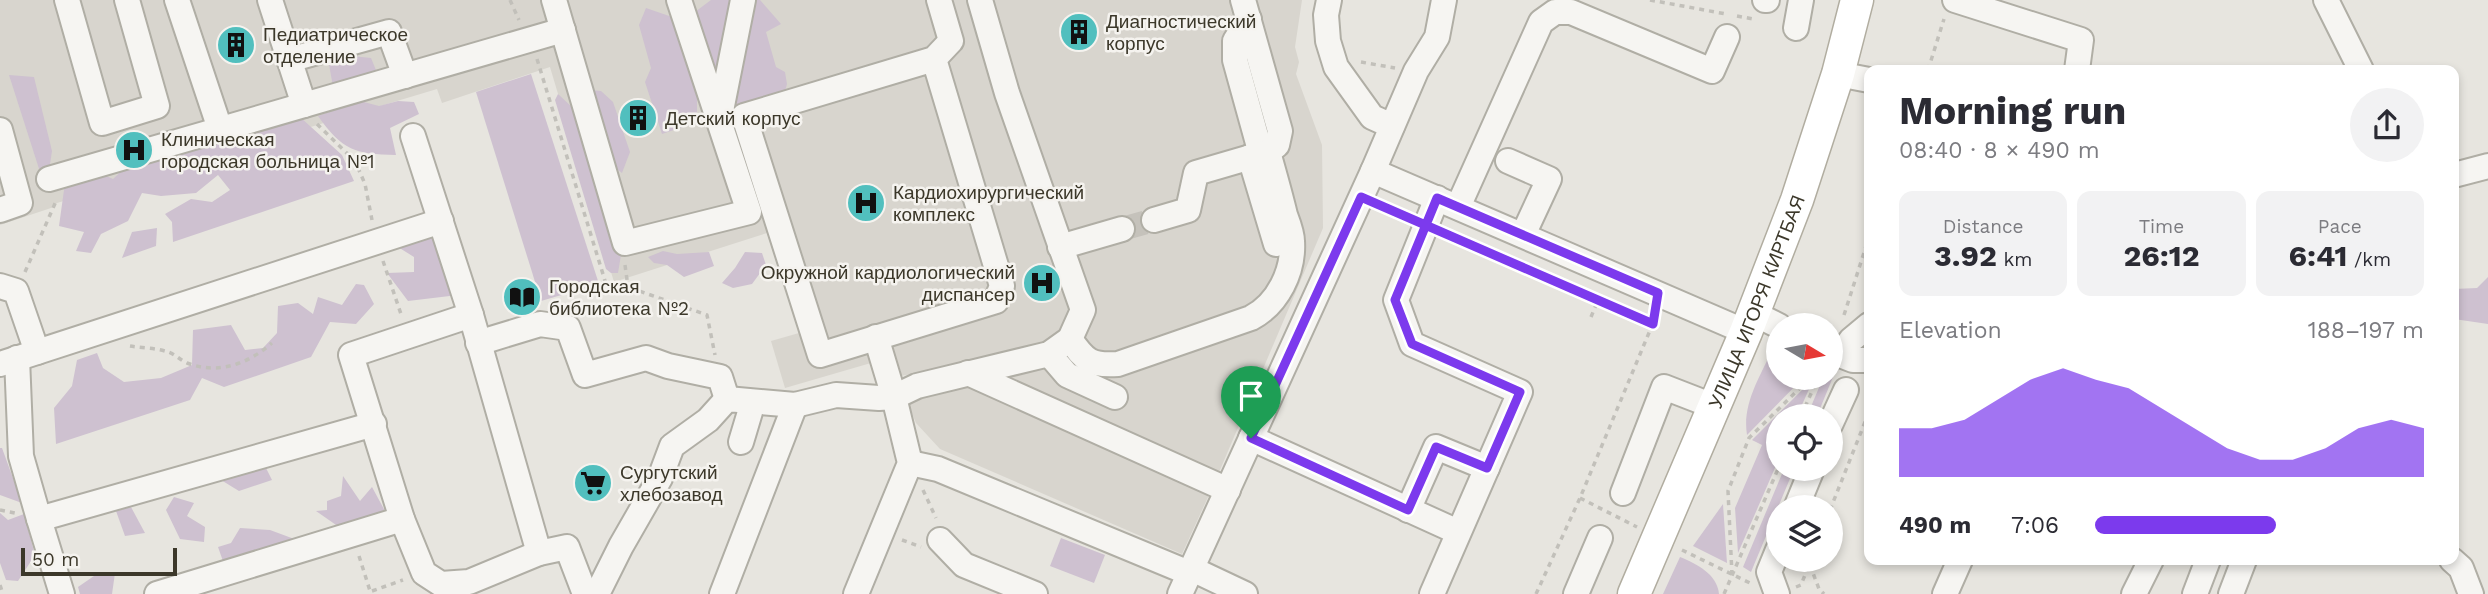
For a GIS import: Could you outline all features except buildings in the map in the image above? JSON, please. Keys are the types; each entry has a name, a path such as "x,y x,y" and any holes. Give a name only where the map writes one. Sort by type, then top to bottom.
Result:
{"main road":[{"name":"УЛИЦА ИГОРЯ КИРТБАЯ","path":"1634,594 1713,406 1760,323 1838,74 1857,0"}],"street":[{"path":"66,0 102,123 157,106 127,0"},
{"path":"177,0 220,129"},
{"path":"270,0 304,105"},
{"path":"554,0 625,243 749,212 679,0"},
{"path":"719,122 743,0"},
{"path":"939,0 951,41"},
{"path":"934,59 1002,286 996,301 820,355 744,116 934,59 951,41 959,39 963,34 956,0"},
{"path":"727,399 795,405 836,395 894,397 917,386 1049,354 1070,339 1083,310 1007,93 980,0"},
{"path":"1329,0 1326,15 1328,41 1336,67 1372,117 1392,126"},
{"path":"1187,579 1416,71 1437,37 1444,0"},
{"path":"1796,28 1801,0"},
{"path":"2326,0 2358,65"},
{"path":"1950,7 2081,40 2078,65"},
{"path":"1070,339 1081,356 1088,361 1118,364 1263,312 1273,302 1287,277 1260,154 1235,60 1234,41 1246,10"},
{"path":"1432,594 1520,392 1412,344 1395,300 1425,226 1448,203 1541,22 1555,12 1571,12 1712,71 1727,37"},
{"path":"54,177 563,30"},
{"path":"289,60 389,32 405,76"},
{"path":"1838,74 1864,79"},
{"path":"0,130 20,203 0,210"},
{"path":"413,136 471,315 539,553"},
{"path":"1154,220 1188,211 1196,173 1260,154"},
{"path":"1508,161 1549,179 1523,235"},
{"path":"2459,174 2488,166"},
{"path":"1373,171 1658,293 1760,323"},
{"path":"18,358 441,221"},
{"path":"1060,247 1122,229"},
{"path":"8,288 18,358 21,456 62,594"},
{"path":"471,315 351,355 402,519 424,573 442,584 469,582 539,553 567,547 585,594"},
{"path":"478,343 540,324 568,328 585,375 646,358 668,366 720,377 727,399"},
{"path":"1843,346 1864,329"},
{"path":"856,594 910,463 876,337"},
{"path":"1049,354 1068,375 1115,397"},
{"path":"1843,356 1853,360 1864,360"},
{"path":"968,373 1228,490"},
{"path":"1623,493 1664,387 1713,406"},
{"path":"1840,404 1846,390"},
{"path":"597,594 660,478 672,446 708,420 727,399"},
{"path":"741,442 752,401"},
{"path":"722,594 795,405"},
{"path":"39,519 374,424"},
{"path":"1251,438 1458,533"},
{"path":"1408,510 1436,447 1487,468"},
{"path":"910,463 938,469 1187,579 1245,594"},
{"path":"157,594 402,519"},
{"path":"1576,594 1600,538"},
{"path":"935,545 964,565 1035,594"},
{"path":"1945,594 1958,565"},
{"path":"2134,594 2148,565"},
{"path":"2195,594 2206,565"},
{"path":"2231,594 2242,565"},
{"path":"2458,565 2471,594"},
{"path":"1769,572 1784,592"}],"path":[{"path":"1650,0 1762,6"},
{"path":"1930,65 1950,7"},
{"path":"1336,67 1348,60 1416,71"},
{"path":"304,105 317,125 355,162 365,184 377,243 408,336"},
{"path":"8,288 57,203 54,177"},
{"path":"1361,197 1653,324"},
{"path":"1843,325 1864,254"},
{"path":"1536,594 1580,498 1653,324 1658,293"},
{"path":"1591,317 1598,300"},
{"path":"96,333 119,345 169,352 184,362 206,369 233,365 257,356 272,343"},
{"path":"1732,575 1728,491 1749,438 1798,390"},
{"path":"1836,495 1864,425"},
{"path":"882,531 935,545 940,527 910,463"},
{"path":"1724,594 1774,481"},
{"path":"355,546 371,592 424,573"},
{"path":"1784,592 1801,585 1806,572"},
{"path":"1813,572 1819,589 1825,594"},
{"path":"0,585 3,594"}],"shaded area":[{"name":"Окружной кардиологический диспансер","path":"0,0 1302,0 1295,47 1299,62 1296,74 1322,145 1323,228 1182,554 940,449 916,423 906,399 917,385 912,374 900,376 895,356 785,388 771,341 799,333 767,233 614,282 550,67 442,103 437,89 57,203 51,208 0,225"},
{"path":"711,0 736,0 720,83 691,15"},
{"path":"751,0 760,0 781,24 766,32 776,67 785,72 787,84 784,95 729,110"},
{"path":"646,8 675,18 697,78 697,122 662,134 645,82 651,68 639,25"},
{"path":"352,56 371,58 378,75 333,87 329,64"},
{"path":"531,74 599,284 541,301 476,92"},
{"path":"9,75 34,77 52,151 49,171 41,175"},
{"path":"590,90 601,91 613,102 630,152 622,173 608,162"},
{"path":"558,94 574,109 605,202 610,241 621,255 618,273 611,273 606,269 555,100"},
{"path":"360,101 379,106 398,101 414,102 419,114 390,128 396,155 351,148 335,137 318,116"},
{"path":"300,117 342,155 354,181 173,242 172,222 165,214 191,199 212,202 230,190 218,175 196,193 161,196 142,193 128,221 101,234 91,253 76,251 84,232 59,226 65,183 100,173 113,179 128,165"},
{"path":"157,228 156,246 122,258 132,232"},
{"path":"427,233 437,242 458,295 408,301 387,273 414,272 414,257 398,247"},
{"path":"663,251 677,254 709,252 714,266 684,277 667,265 654,263 648,257"},
{"path":"745,252 762,253 766,265 752,284 733,288 722,283 735,268"},
{"path":"2488,277 2488,324 2459,320 2459,289 2477,288"},
{"path":"356,284 364,285 374,304 356,324 330,322 311,357 224,387 202,378 190,400 56,444 54,408 72,386 77,360 97,353 103,368 124,382 161,378 192,365 193,330 231,325 245,350 263,348 277,333 278,306 298,303 313,314 318,297 342,305"},
{"path":"1766,363 1766,390 1791,390 1777,404 1766,404 1766,416 1747,435 1747,412"},
{"path":"1802,390 1809,390 1802,404 1788,404"},
{"path":"1818,390 1828,390 1822,404 1812,404"},
{"path":"1766,426 1766,481 1769,481 1738,553 1735,508 1762,445 1752,440"},
{"path":"2,448 22,503 0,495"},
{"path":"264,464 272,480 239,491 221,480"},
{"path":"343,476 360,501 372,487 385,511 339,527 316,511 327,510 327,501 341,496"},
{"path":"1779,481 1789,481 1783,495 1773,495"},
{"path":"174,497 194,503 187,516 205,527 204,542 180,539 166,510"},
{"path":"1723,504 1727,563 1693,546"},
{"path":"131,507 145,533 125,536 116,511"},
{"path":"1766,512 1766,536 1751,572 1743,567"},
{"path":"0,513 8,520 24,514 35,555 18,581 6,580 0,563"},
{"path":"240,528 270,530 297,540 224,564 218,547 231,543"},
{"path":"1061,538 1105,555 1094,583 1050,566"},
{"path":"1680,557 1710,575 1719,594 1663,594"},
{"path":"115,573 112,594 80,594 78,587 94,576"}],"tunnel":[{"path":"1122,229 1154,220"}],"place":[{"name":"Диагностический корпус","path":"1079,32"},
{"name":"Педиатрическое отделение","path":"236,45"},
{"name":"Детский корпус","path":"638,118"},
{"name":"Клиническая городская больница №1","path":"134,150"},
{"name":"Кардиохирургический комплекс","path":"866,203"},
{"name":"Окружной кардиологический диспансер","path":"1042,283"},
{"name":"Городская библиотека №2","path":"522,297"},
{"name":"Сургутский хлебозавод","path":"593,483"}],"route":[{"path":"1251,438 1361,197 1425,226 1653,324 1658,293 1437,198 1425,226 1395,300 1412,344 1520,392 1487,468 1436,447 1408,510 1251,438"}]}
